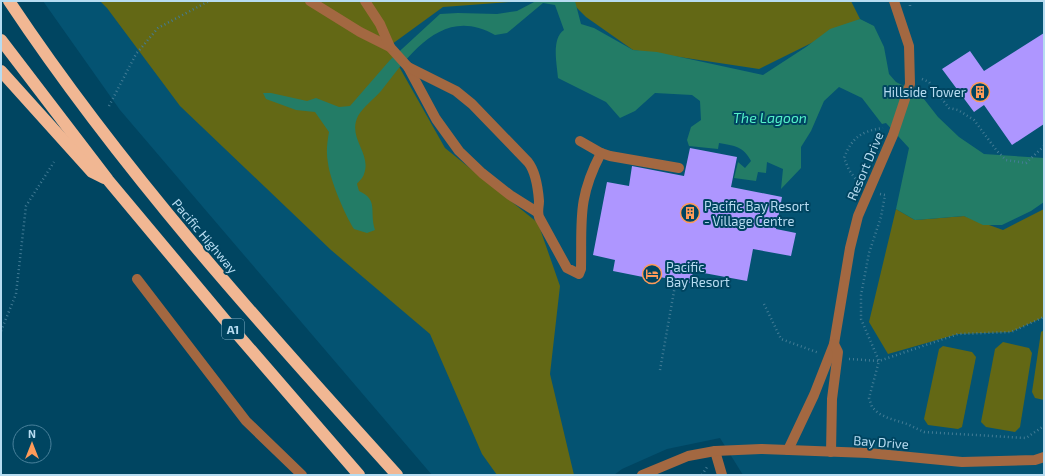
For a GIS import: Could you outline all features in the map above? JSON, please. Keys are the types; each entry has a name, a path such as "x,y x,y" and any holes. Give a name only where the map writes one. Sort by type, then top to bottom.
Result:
{"highway":[{"name":"Pacific Highway","path":"9,1 37,44 113,146 189,239 283,349 397,475"},
{"name":"A1","path":"1,40 108,180 225,320 359,475"},
{"path":"1,71 92,172 108,180"}],"street":[{"path":"310,1 360,32 392,48"},
{"path":"365,1 380,24 392,48 407,66 436,119 459,151 482,173 510,196 537,212 549,237 567,268 579,274 581,269 580,220 582,201 589,177 601,153"},
{"name":"Resort Drive","path":"831,452 834,344 850,248 858,216 893,135 910,84 909,46 894,1"},
{"path":"407,66 456,91 472,104 532,166 537,183 539,203 537,212"},
{"path":"580,141 601,153 679,168"},
{"path":"137,280 246,421 302,475"},
{"name":"Resort Drive","path":"788,450 833,357"},
{"name":"Bay Drive","path":"642,475 688,456 715,451 788,450 962,462 1035,460 1044,457"},
{"path":"715,451 722,475"}],"path":[{"path":"109,106 136,54 158,28 209,1"},
{"path":"922,71 922,79 929,82 949,108 958,110 974,120 997,151 1006,160 1026,163 1044,146"},
{"path":"884,128 867,131 849,145 844,158 849,170 861,186 885,196 881,217 868,253 861,295 862,320 879,361 869,398 872,407 878,413 888,418 907,424 924,432 1026,438 1044,426"},
{"path":"1,331 16,294 26,206 54,162"},
{"path":"660,370 676,280"},
{"path":"764,304 781,339 833,357 879,361 958,334 1011,332 1044,317"}],"shaded area":[{"name":"Pacific Bay Resort","path":"43,1 1044,1 1044,475 743,475 720,438 667,449 622,469 614,475 432,475 120,110"},
{"path":"100,1 524,1 443,7 388,47 445,148 538,223 560,286 550,374 574,475 497,475 482,454 430,334 331,250 180,106 107,8"},
{"path":"570,1 851,1 860,19 759,69 633,50 586,17"},
{"path":"896,209 915,220 964,216 1003,230 1044,209 1044,317 1011,332 958,334 888,354 869,322"},
{"path":"1044,330 1044,400 1035,398 1032,392 1041,332"},
{"path":"1003,342 1029,348 1032,353 1020,427 1015,432 986,427 981,422 995,349"},
{"path":"943,346 972,352 976,357 962,427 958,429 928,425 924,419 939,349"}],"water":[{"name":"The Lagoon","path":"536,1 575,1 581,24 594,28 633,50 657,52 763,75 806,47 830,29 860,19 874,26 884,47 889,74 896,82 920,94 938,117 959,137 984,154 1044,158 1044,202 1031,211 1002,225 983,225 964,216 915,220 896,209 909,148 886,123 882,124 862,98 839,87 824,101 811,131 801,147 801,168 781,189 783,169 767,162 766,173 758,172 756,181 734,178 738,162 745,168 751,161 745,152 734,146 719,143 718,149 689,146 687,140 691,127 701,120 700,101 692,95 655,93 635,111 620,118 606,102 558,78 556,45 557,39 564,30 555,5 543,3 507,33 495,35 476,27 459,26 444,30 429,38 416,49 381,91 363,109 355,124 355,131 363,152 366,166 362,178 357,184 359,191 365,194 371,202 375,230 367,233 354,229 338,197 329,170 327,144 329,132 315,112 296,110 266,99 263,93 271,93 307,101 316,98 339,107 350,106 390,60 440,14 497,14 517,11"}],"building":[{"path":"1044,33 1044,124 1012,145 984,105 974,112 942,69 970,51 984,71"},
{"name":"Pacific Bay Resort - Village Centre","path":"690,148 737,157 731,187 782,197 776,229 796,233 791,256 753,249 747,281 693,271 691,283 644,274 643,277 613,271 615,260 593,255 607,182 629,186 632,166 684,176"}],"place":[{"name":"Hillside Tower","path":"980,92"},
{"name":"Pacific Bay Resort - Village Centre","path":"690,213"},
{"name":"Pacific Bay Resort","path":"652,274"}]}
